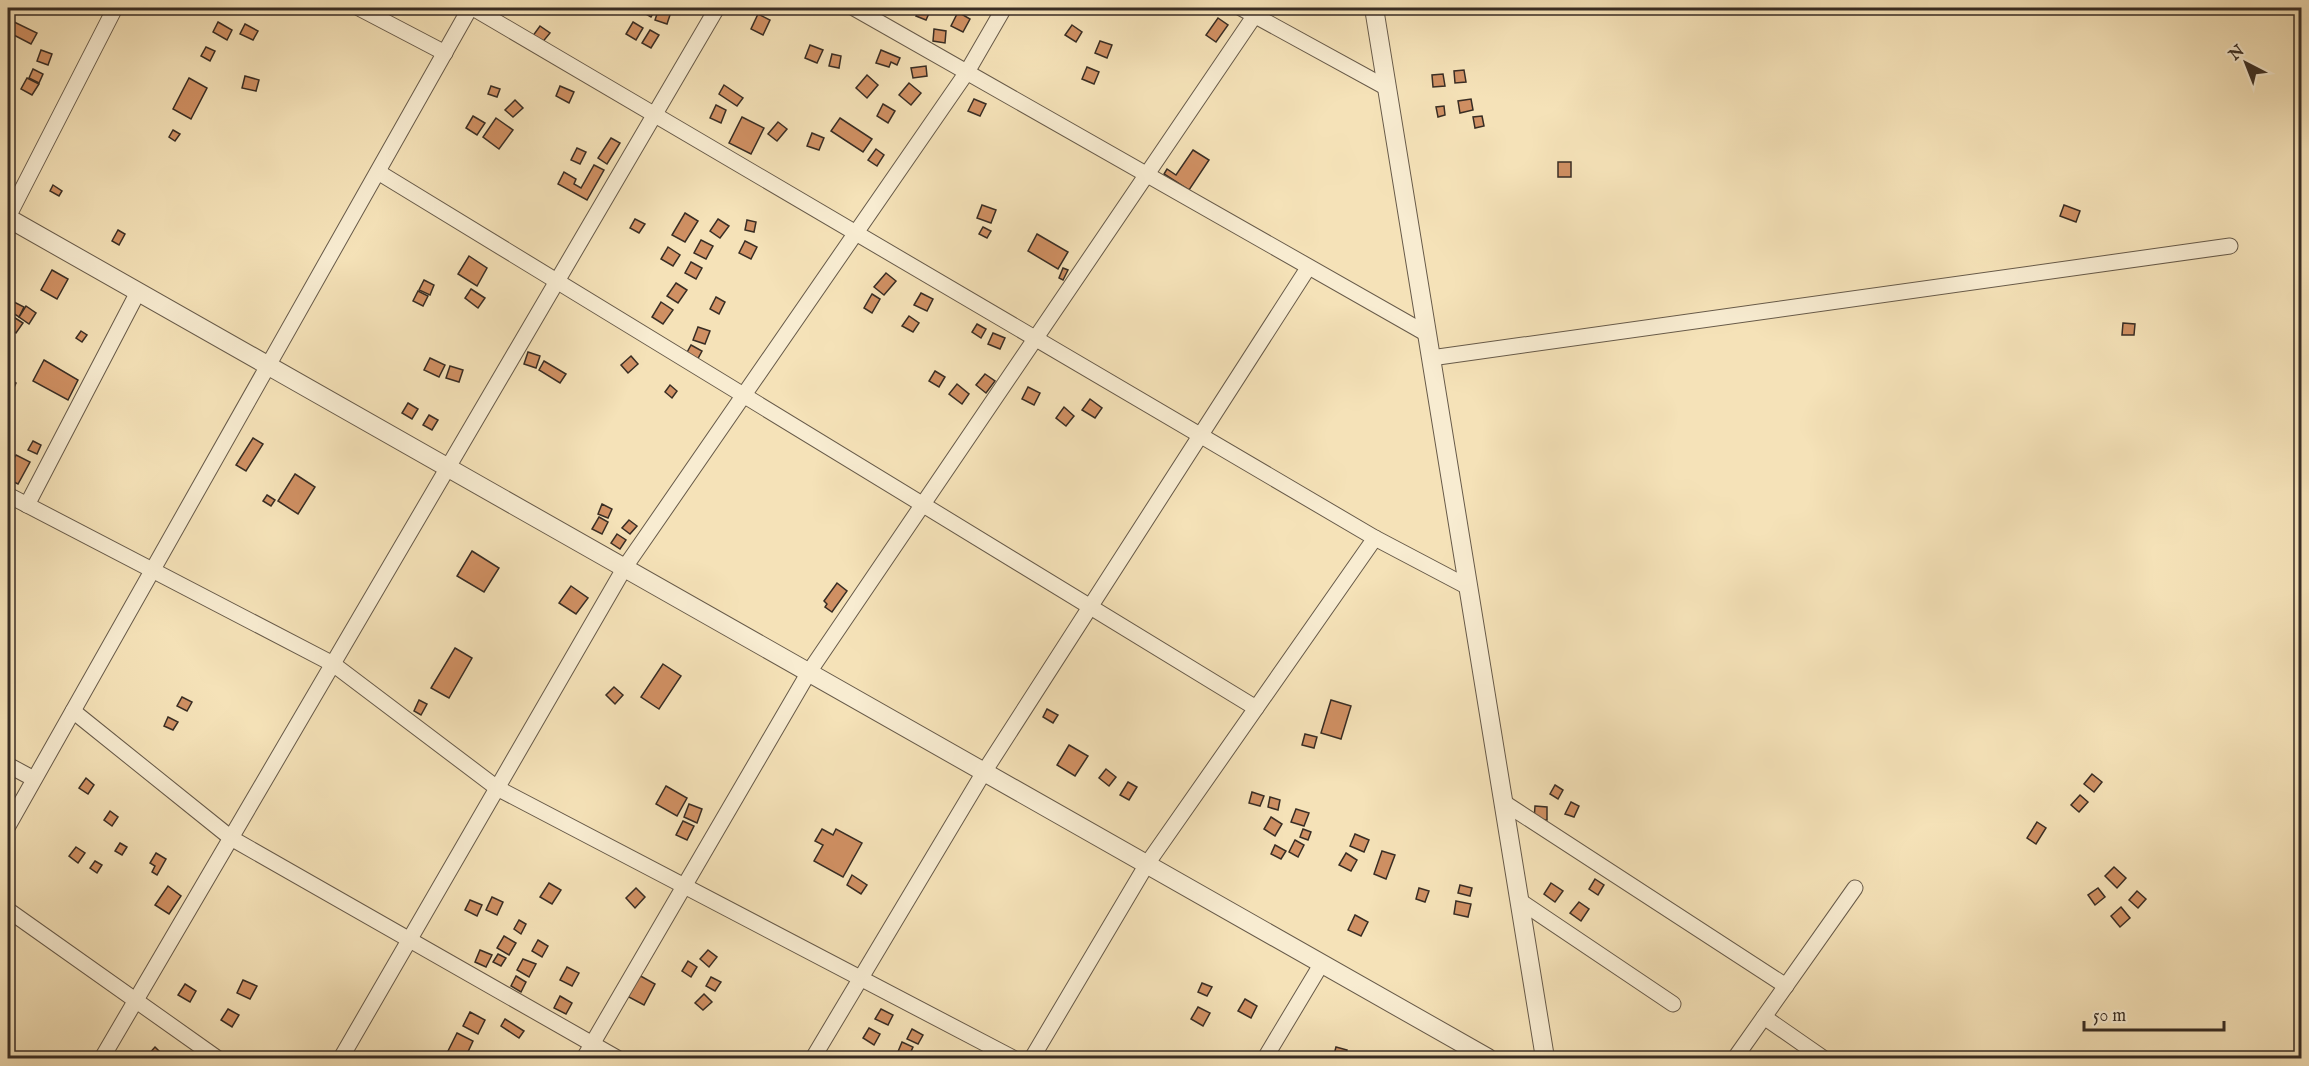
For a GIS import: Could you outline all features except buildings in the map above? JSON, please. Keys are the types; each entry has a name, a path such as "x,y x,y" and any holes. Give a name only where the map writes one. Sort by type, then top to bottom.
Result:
{"street":[{"path":"114,8 8,218 1486,1058"},
{"path":"359,8 445,53"},
{"path":"8,826 472,8 1375,538 1468,587"},
{"path":"102,1059 717,8"},
{"path":"854,8 1427,334"},
{"path":"341,1059 625,567 967,72 1004,8"},
{"path":"1374,8 1545,1059"},
{"path":"584,1059 809,672 1146,176 1248,11 1387,88"},
{"path":"378,172 1256,708"},
{"path":"1431,358 2230,246"},
{"path":"813,1059 984,772 1308,268"},
{"path":"138,292 14,502 152,570 333,664 497,788 1013,1059"},
{"path":"1032,1059 1147,864 1375,538"},
{"path":"73,711 231,838 617,1059"},
{"path":"8,765 34,779"},
{"path":"1503,802 1786,986"},
{"path":"1735,1059 1855,888"},
{"path":"1520,901 1673,1004"},
{"path":"8,910 217,1059"},
{"path":"1265,1059 1322,963"},
{"path":"1764,1017 1823,1059"}]}
